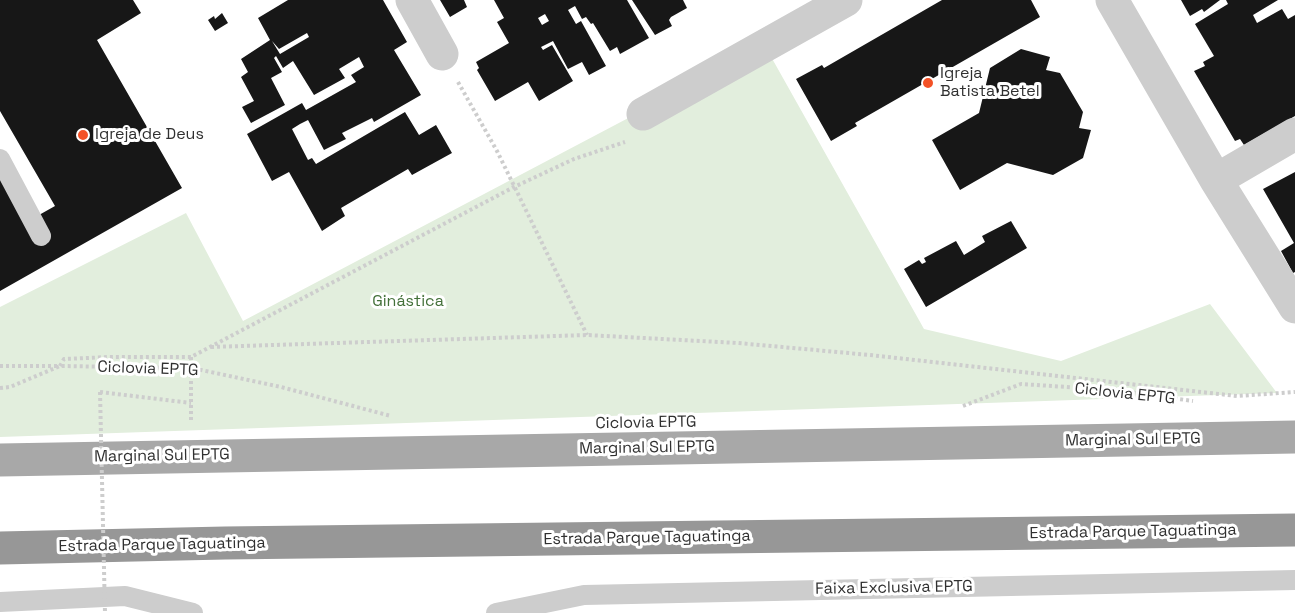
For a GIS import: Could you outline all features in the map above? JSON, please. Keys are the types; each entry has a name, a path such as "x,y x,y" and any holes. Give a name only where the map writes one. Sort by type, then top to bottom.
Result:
{"highway":[{"name":"Estrada Parque Taguatinga","path":"0,549 225,543 1295,530"}],"main road":[{"name":"Marginal Sul EPTG","path":"0,460 1295,437"}],"street":[{"path":"412,0 442,54"},
{"path":"637,127 846,0"},
{"path":"1112,0 1216,180 1295,307"},
{"path":"1216,180 1295,134"}],"lane":[{"path":"0,159 41,236"},
{"name":"Faixa Exclusiva EPTG","path":"496,613 584,595 1295,580"},
{"path":"0,602 125,596 193,613"}],"path":[{"path":"442,54 514,187 588,335"},
{"path":"0,366 60,366 64,359 191,357 514,187 637,127"},
{"path":"211,347 588,335 738,343 859,354 1237,396 1295,392"},
{"path":"191,357 192,455"},
{"name":"Ciclovia EPTG","path":"0,388 10,387 60,366 192,368 400,418"},
{"name":"Ciclovia EPTG","path":"954,409 1021,384 1114,390 1205,403"},
{"path":"105,613 100,392 191,403"}],"green space":[{"name":"Ginástica","path":"765,46 924,329 1061,361 1210,304 1277,393 0,437 0,307 186,213 243,321"}],"building":[{"name":"Igreja de Deus","path":"0,0 133,0 141,13 97,40 182,188 0,291 0,164 39,215 55,206 0,111"},
{"path":"288,0 383,0 407,42 394,50 421,95 374,122 372,118 342,133 346,139 324,150 308,120 300,124 292,129 308,160 312,158 316,164 405,112 419,135 436,125 452,153 412,175 408,169 341,208 345,216 322,231 289,172 272,181 247,134 302,103 306,110 356,82 351,75 364,67 359,57 339,69 345,78 314,95 293,61 283,68 276,56 274,58 282,72 271,78 285,105 251,123 242,107 254,101 241,77 248,72 241,59 270,40 258,18","holes":["307,33 309,37 280,54 272,41 279,49"]},
{"path":"440,0 464,0 467,7 450,17"},
{"path":"494,0 627,0 649,38 620,54 617,47 610,51 593,23 591,24 586,17 582,19 575,6 568,10 576,24 581,21 606,66 589,75 582,62 568,69 553,41 541,47 543,50 552,45 573,81 539,101 528,82 495,101 477,70 479,68 476,62 509,43 497,22 504,18","holes":["545,14 549,21 542,25 538,18"]},
{"path":"632,0 683,0 687,8 671,17 669,20 672,26 655,35"},
{"name":"Igreja Batista Betel","path":"942,0 1031,0 1040,17 855,123 857,126 831,141 796,79 822,65 824,68"},
{"path":"1181,0 1220,0 1204,12 1202,9 1190,16"},
{"path":"1226,0 1278,0 1253,15 1257,23 1282,9 1288,19 1295,15 1295,116 1244,145 1240,139 1235,141 1194,71 1205,66 1203,62 1214,56 1195,24 1228,4"},
{"path":"222,13 228,23 215,31 208,20 214,16 215,19"},
{"path":"1021,49 1050,57 1046,70 1060,73 1083,112 1079,128 1091,130 1083,158 1053,175 1007,163 960,190 932,140 979,113 990,68"},
{"path":"1295,172 1295,272 1293,273 1281,251 1294,243 1263,189"},
{"path":"1011,221 1027,248 926,307 904,269 919,260 922,264 926,262 924,258 956,241 964,255 985,242 982,236"}],"place":[{"name":"Igreja Batista Betel","path":"928,83"},
{"name":"Igreja de Deus","path":"83,135"}]}
